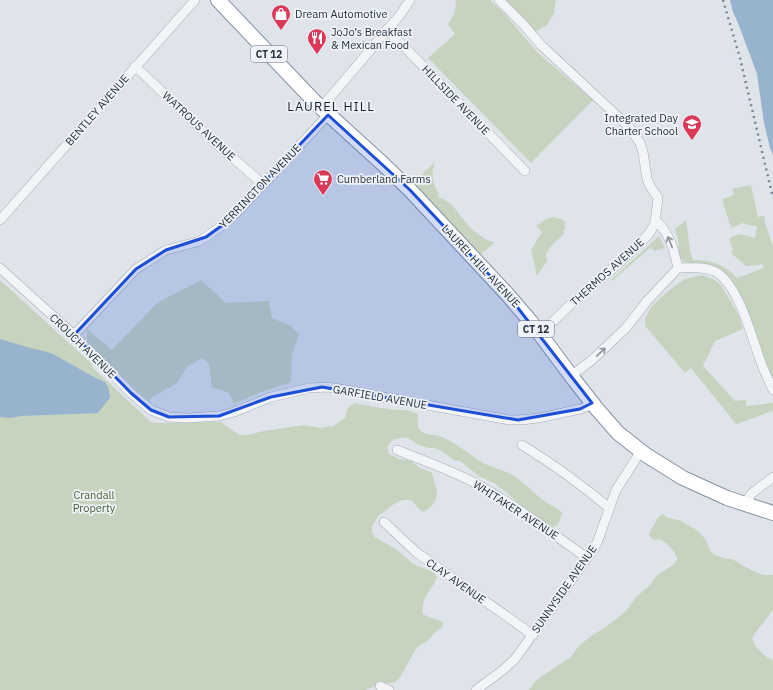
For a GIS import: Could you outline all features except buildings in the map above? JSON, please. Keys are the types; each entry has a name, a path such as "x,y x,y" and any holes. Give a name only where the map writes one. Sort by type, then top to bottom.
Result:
{"highway":[{"name":"CT 12","path":"218,0 325,111"},
{"name":"LAUREL HILL AVENUE","path":"325,111 410,190 507,294 540,334 592,403 618,433 641,451 683,478 712,492 745,505 773,513"}],"street":[{"name":"BENTLEY AVENUE","path":"0,220 194,0"},
{"path":"325,111 410,0"},
{"name":"THERMOS AVENUE","path":"499,0 541,45 625,123 634,134 642,148 648,182 658,198 654,227 648,235 540,334"},
{"name":"HILLSIDE AVENUE","path":"387,29 525,171"},
{"name":"WATROUS AVENUE","path":"135,66 221,148 263,184"},
{"name":"YERRINGTON AVENUE","path":"74,335 136,269 166,250 197,242 211,234 230,218 263,184 325,111"},
{"path":"655,220 669,238 674,250 678,268"},
{"name":"CROUCH AVENUE","path":"0,268 74,335 129,392 151,410 169,417"},
{"path":"571,376 592,360 626,328 647,301 678,268 699,268 709,270 726,280 744,313 762,365 773,390"},
{"name":"GARFIELD AVENUE","path":"169,417 188,418 219,416 271,397 300,390 322,387 510,420 536,418 580,409 592,403"},
{"path":"522,445 563,472 609,508"},
{"name":"WHITAKER AVENUE","path":"396,450 454,473 485,489 516,508 587,558"},
{"name":"SUNNYSIDE AVENUE","path":"476,690 503,670 511,662 587,558 597,542 616,490 641,451"},
{"path":"745,505 751,494 773,477"},
{"name":"CLAY AVENUE","path":"384,522 416,552 532,635"}],"highlighted area":[{"path":"328,115 410,190 507,294 592,403 580,409 518,420 322,387 271,397 219,416 169,417 151,410 131,393 74,335 136,269 166,250 206,237 224,224"}],"green space":[{"path":"456,0 490,0 504,13 538,53 593,100 531,163 428,58 455,34 448,24 455,12"},
{"path":"502,0 556,0 554,13 547,25 535,32"},
{"path":"435,162 433,178 439,194 438,197 446,200 480,236 495,242 479,256 411,185"},
{"path":"751,185 758,217 764,216 773,246 773,381 733,285 694,264 683,262 679,253 675,229 686,220 690,250 693,260 712,262 723,266 737,278 764,268 762,264 746,266 733,255 729,238 739,234 755,238 757,226 743,223 732,228 722,199 734,194 732,189"},
{"path":"553,217 566,222 564,225 566,228 563,231 564,234 550,247 546,255 547,261 537,276 531,250 542,232 536,226 546,219"},
{"path":"659,236 665,248 655,251 650,248 612,281 611,280"},
{"path":"702,275 713,279 721,285 739,316 743,329 715,341 703,366 735,401 746,400 746,406 773,403 773,411 736,424 691,368 685,373 645,326 645,319 651,307 668,291 685,279"},
{"name":"Crandall Property","path":"0,280 91,363 92,367 152,423 221,422 241,435 247,435 304,425 321,428 333,426 346,416 347,410 355,403 394,410 411,411 418,414 418,425 421,431 426,434 444,438 480,461 516,477 540,498 562,513 559,521 557,525 550,527 496,484 479,476 460,461 454,460 440,450 417,444 406,437 397,439 390,442 387,448 389,454 399,459 411,461 420,468 431,472 433,475 437,497 434,503 424,512 411,500 399,501 379,515 372,526 372,532 375,537 399,551 413,564 434,572 437,577 423,603 423,614 444,623 428,641 417,647 399,679 395,682 365,690 0,690"},
{"path":"201,280 226,303 269,301 272,318 291,326 299,335 292,355 291,382 258,393 234,404 229,393 212,387 209,364 203,358 188,366 177,383 151,398 149,402 107,362 87,340 87,329 112,350 157,303"},
{"path":"663,514 668,518 679,520 697,530 706,540 710,551 715,555 726,559 732,559 753,571 764,575 773,575 773,610 752,638 760,652 773,660 773,690 529,690 542,676 571,657 578,647 587,639 626,611 636,597 650,585 657,575 677,561 673,550 666,543 661,540 652,539 649,535 659,516"}],"water":[{"path":"730,0 773,0 773,155 764,123 757,74 733,12"},
{"path":"0,339 53,354 105,382 108,387 110,396 109,399 98,413 21,416 10,418 0,417"}],"railway":[{"path":"723,0 740,58 773,198"}],"place":[{"name":"Dream Automotive","path":"281,31"},
{"name":"JoJo’s Breakfast & Mexican Food","path":"317,55"},
{"name":"Integrated Day Charter School","path":"692,141"},
{"name":"Cumberland Farms","path":"323,196"}],"district":[{"name":"LAUREL HILL","path":"331,106"}]}
